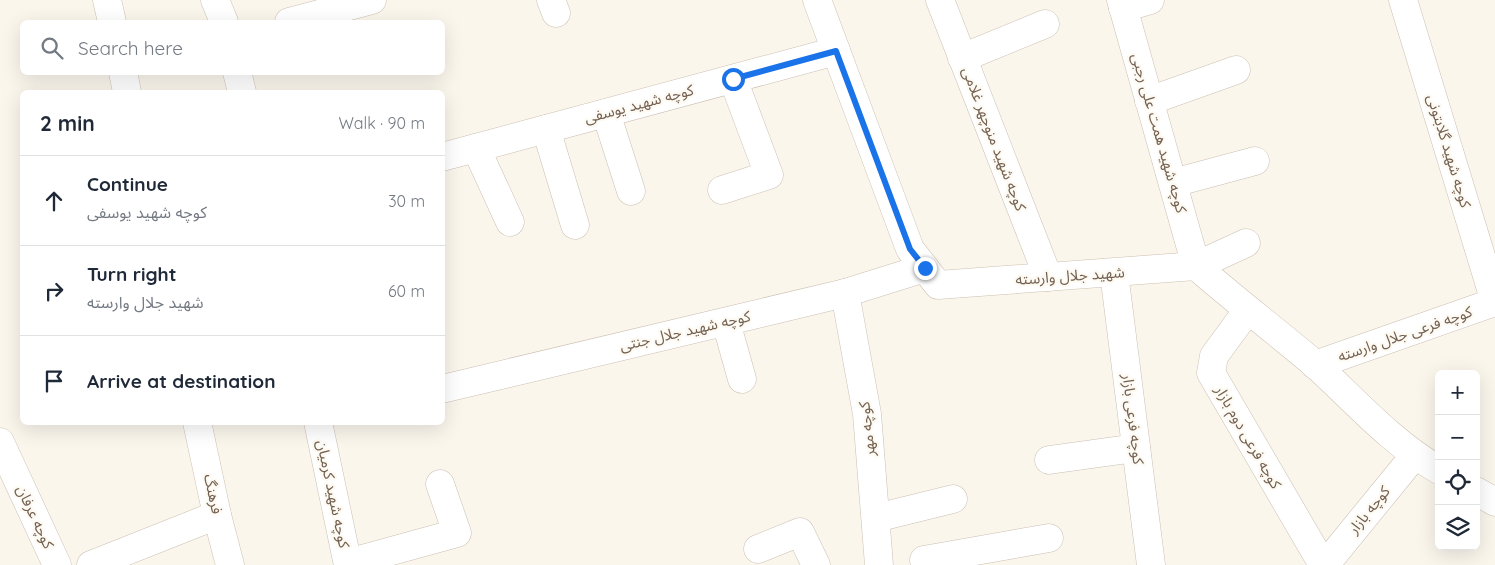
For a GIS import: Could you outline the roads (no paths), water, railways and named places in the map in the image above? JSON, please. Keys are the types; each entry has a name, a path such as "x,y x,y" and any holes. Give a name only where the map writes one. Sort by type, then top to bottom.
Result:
{"street":[{"path":"107,0 112,20"},
{"path":"215,0 223,20"},
{"path":"297,20 372,0"},
{"name":"شهید جلال وارسته","path":"816,0 910,249 938,285 1196,266 1246,243"},
{"name":"کوچه شهید منوچهر غلامی","path":"940,0 1048,277"},
{"path":"1122,4 1150,0"},
{"name":"کوچه شهید گلابتونی","path":"1403,0 1495,302"},
{"name":"کوچه شهید همت علی رجبی","path":"1122,4 1196,266"},
{"path":"962,58 1045,24"},
{"name":"کوچه شهید یوسفی","path":"445,156 836,51"},
{"path":"1149,100 1236,70"},
{"path":"124,75 127,90"},
{"path":"239,75 242,90"},
{"path":"722,190 769,174 733,79"},
{"path":"606,113 631,191"},
{"path":"546,129 574,225"},
{"path":"476,148 510,222"},
{"path":"1173,184 1255,161"},
{"path":"1196,266 1315,365 1414,456 1435,468"},
{"name":"کوچه شهید جلال جنتی","path":"445,388 845,294 925,268"},
{"name":"کوچه فرعی بازار","path":"1114,273 1151,565"},
{"name":"کوچه مهر","path":"845,294 867,414 876,518 873,563"},
{"name":"کوچه فرعی جلال وارسته","path":"1315,365 1495,302"},
{"name":"کوچه فرعی دوم بازار","path":"1247,310 1214,356 1211,373 1324,565"},
{"path":"726,322 742,379"},
{"name":"فرهنگ","path":"198,425 230,565"},
{"name":"کوچه شهید کرمیان","path":"319,425 348,564"},
{"name":"کوچه عرفان","path":"0,442 57,565"},
{"path":"1049,460 1136,448"},
{"name":"کوچه بازار","path":"1324,565 1414,456"},
{"path":"348,564 457,533 440,484"},
{"path":"1480,493 1495,502"},
{"path":"876,518 952,499"},
{"path":"91,565 217,515"},
{"path":"758,549 800,532 816,565"},
{"path":"926,565 924,560 1049,538"}]}
